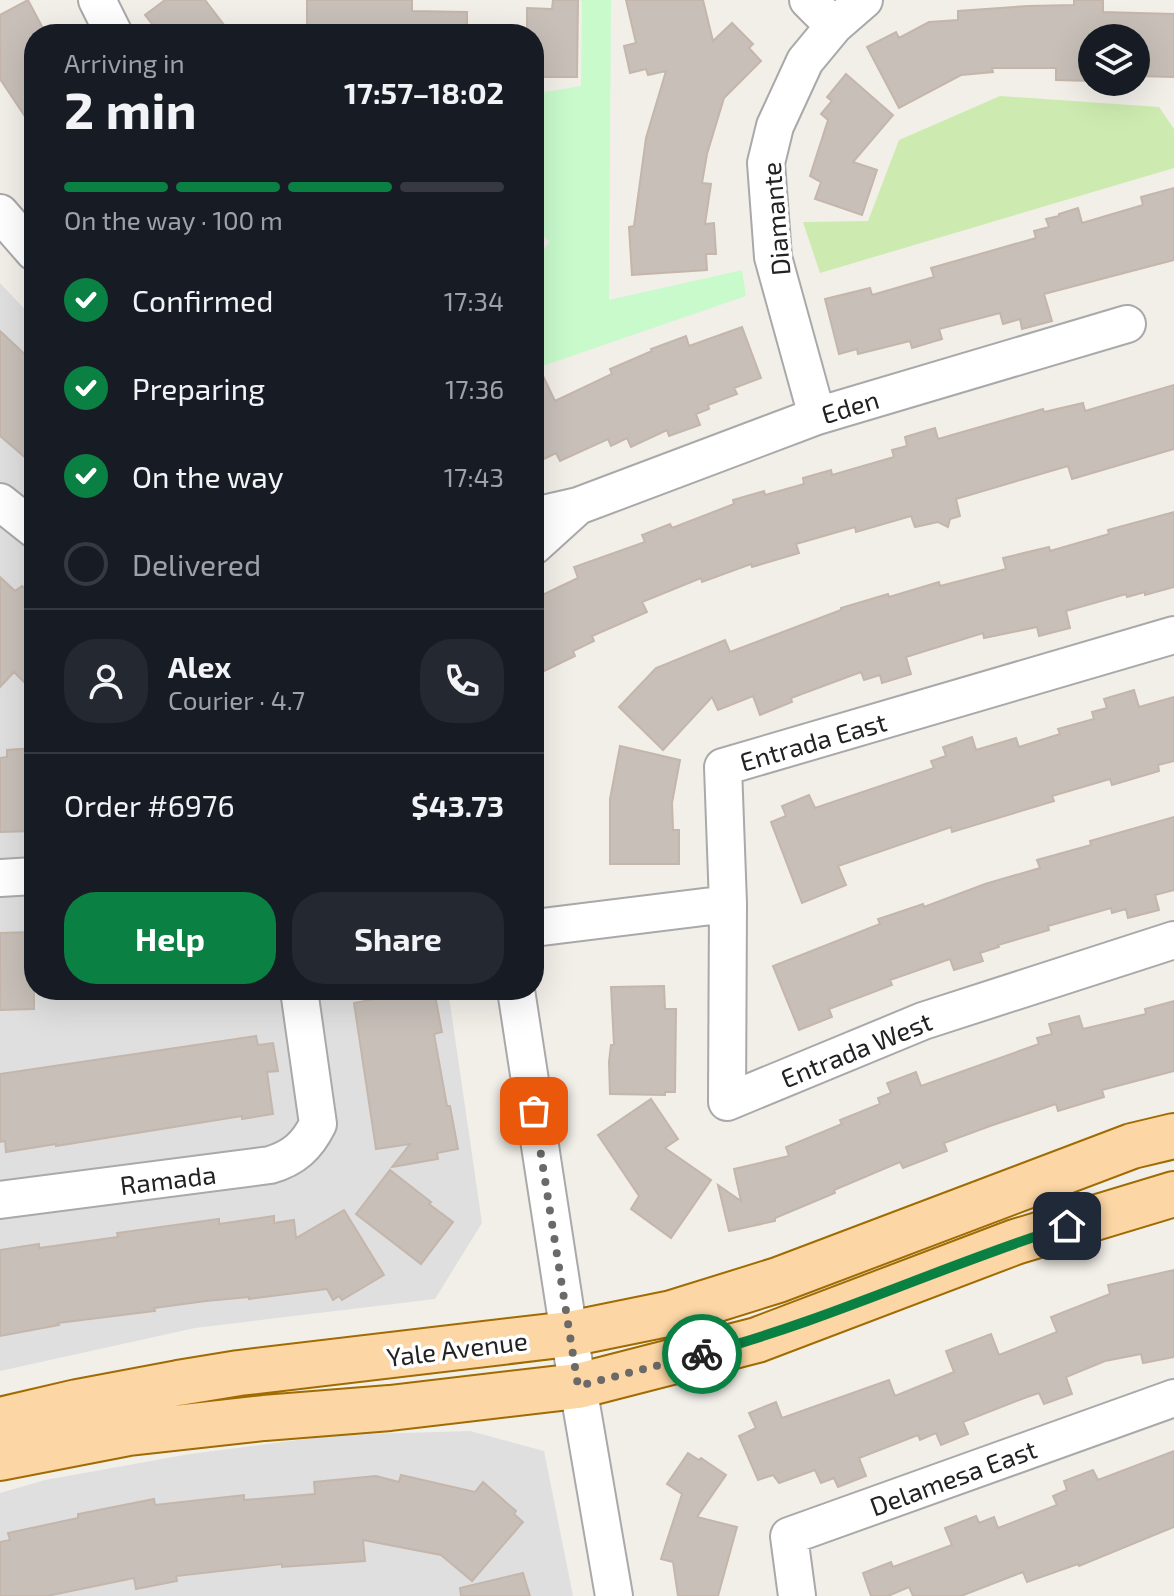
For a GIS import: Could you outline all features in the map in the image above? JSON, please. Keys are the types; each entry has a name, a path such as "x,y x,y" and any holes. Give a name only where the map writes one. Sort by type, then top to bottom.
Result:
{"main road":[{"name":"Yale Avenue","path":"0,1420 77,1402 239,1373 569,1334 672,1313 778,1280 1132,1146 1174,1136"},
{"name":"Yale Avenue","path":"0,1458 129,1433 578,1386 757,1340 1015,1242 1174,1194"}],"street":[{"path":"97,0 109,24"},
{"path":"808,0 834,26"},
{"name":"Diamante","path":"817,416 773,257 766,163 775,126 805,61 834,26 864,0"},
{"path":"0,213 24,241"},
{"name":"Eden","path":"544,514 578,506 817,416 1127,324"},
{"path":"0,502 24,521"},
{"name":"Eden","path":"544,537 578,506"},
{"name":"Entrada East","path":"728,904 723,767 1174,635"},
{"path":"0,878 24,877"},
{"path":"544,927 728,904"},
{"name":"Entrada West","path":"728,904 727,1102 923,1021 1174,940"},
{"name":"Ramada","path":"0,1200 285,1161 300,1151 318,1124 300,1000"},
{"path":"518,1000 569,1334 614,1596"},
{"name":"Delamesa East","path":"797,1596 789,1536 1174,1398"}],"shaded area":[{"path":"0,283 24,308 24,1000 449,1000 482,1223 435,1299 195,1328 0,1371"},
{"path":"470,1431 544,1451 573,1596 0,1596 0,1493 45,1480 190,1454 337,1435"}],"green space":[{"path":"580,0 611,0 609,300 742,270 746,296 544,366 544,249 550,242 544,237 544,92 581,86"},
{"path":"1000,96 1159,107 1174,129 1174,168 820,273 803,222 868,221 899,140"}],"building":[{"path":"28,0 41,24 24,24 24,115 0,79 0,15"},
{"path":"165,0 205,0 223,24 152,24 145,15"},
{"path":"307,0 412,0 412,11 467,12 467,24 307,24"},
{"path":"553,0 578,0 577,77 544,77 544,24 527,24 527,8 552,9"},
{"path":"626,0 703,0 713,41 732,23 753,44 749,48 761,61 724,98 707,154 702,183 711,184 705,224 714,223 716,254 706,254 707,270 632,275 629,227 634,226 646,138 666,71 648,75 646,69 630,73 624,46 636,43"},
{"path":"1074,0 1103,0 1103,12 1174,14 1174,77 1150,76 1150,24 1078,24 1078,81 1056,80 1056,68 992,68 993,72 961,75 899,108 867,47 896,32 899,38 929,22 958,20 958,11 1074,5"},
{"path":"846,74 893,115 853,162 877,170 862,215 815,199 821,182 810,176 828,120 821,114 832,101 827,97"},
{"path":"1174,188 1174,260 1044,294 1052,321 1022,329 1020,319 1003,324 1000,313 939,329 942,339 912,348 910,341 858,354 857,349 839,354 825,299 870,288 872,295 934,277 931,268 1036,238 1034,231 1049,227 1046,219 1059,214 1078,208 1082,223 1143,205 1141,197"},
{"path":"742,327 761,378 734,388 737,394 708,405 709,409 696,414 700,425 669,436 667,430 631,447 627,438 611,446 608,439 560,461 556,453 544,459 544,378 555,401 612,374 610,369 651,349 686,336 689,346"},
{"path":"0,331 24,354 24,456 0,436"},
{"path":"1174,385 1174,449 1072,479 1068,466 956,499 960,516 950,519 948,527 938,522 915,527 911,516 856,532 855,527 796,544 799,553 752,567 751,564 702,582 701,578 642,602 647,612 592,636 594,641 573,651 575,656 544,671 544,594 578,578 574,567 645,542 642,535 670,524 672,528 734,504 733,500 804,484 803,478 831,470 832,475 894,457 892,450 907,446 905,437 935,428 938,439 1043,409 1044,412 1083,403 1085,411"},
{"path":"1174,512 1174,587 1145,595 1145,592 1127,597 1126,594 1066,611 1070,628 1039,636 1037,627 984,638 983,633 906,657 911,674 882,683 880,675 864,680 861,672 791,698 792,702 760,715 753,696 718,710 712,697 663,750 619,707 656,668 725,640 730,652 841,608 888,594 889,597 939,582 940,586 1006,569 1003,558 1049,547 1050,551 1109,534 1108,530"},
{"path":"0,577 15,591 24,588 24,682 14,672 0,687"},
{"path":"1134,690 1139,707 1174,697 1174,761 1158,765 1159,771 1112,785 1110,779 1052,796 1054,801 952,832 951,827 838,866 846,885 802,903 771,822 786,816 782,806 809,795 815,808 934,768 931,761 946,756 943,747 972,737 976,750 1016,738 1019,747 1060,734 1058,729 1094,719 1092,712 1107,708 1104,699"},
{"path":"620,746 680,760 672,803 673,830 679,830 679,864 610,864 610,799"},
{"path":"24,749 24,831 0,832 0,758 7,757 7,750"},
{"path":"1174,817 1174,890 1155,895 1159,910 1128,918 1126,909 1112,913 1111,908 1048,926 1049,930 980,953 983,961 954,970 950,959 890,980 892,985 829,1009 832,1017 799,1030 773,966 880,924 878,919 1040,868 1037,860 1091,845 1090,841"},
{"path":"24,932 24,1000 34,1000 34,1009 0,1010 0,933"},
{"path":"664,986 665,1009 676,1009 675,1092 665,1092 665,1095 610,1094 609,1062 611,1045 614,1045 611,987"},
{"path":"370,1000 436,1000 442,1032 434,1034 458,1149 437,1153 438,1159 392,1167 410,1144 376,1149 354,1003"},
{"path":"1174,1001 1174,1071 1102,1090 1104,1097 1058,1111 1056,1104 990,1126 944,1143 947,1151 903,1168 900,1162 834,1190 835,1193 775,1218 775,1221 729,1231 718,1185 741,1201 734,1169 789,1156 786,1147 880,1104 878,1098 891,1093 887,1083 916,1072 921,1086 1039,1044 1037,1038 1052,1034 1049,1024 1079,1016 1083,1029 1146,1014 1145,1009"},
{"path":"256,1036 258,1045 273,1043 278,1071 267,1072 273,1114 6,1152 5,1141 0,1142 0,1074"},
{"path":"651,1099 678,1139 665,1148 711,1180 671,1238 631,1209 639,1196 598,1135"},
{"path":"390,1170 453,1222 421,1264 356,1214"},
{"path":"344,1210 384,1275 342,1300 339,1296 333,1300 327,1289 206,1301 58,1323 0,1336 0,1250 118,1237 117,1233 219,1219 219,1224 274,1216 274,1223 294,1220 296,1238"},
{"path":"1174,1270 1174,1357 1143,1363 1141,1354 1105,1361 1066,1377 1072,1394 1044,1404 1039,1393 1027,1397 963,1422 968,1434 941,1445 936,1433 920,1440 918,1435 859,1458 866,1476 838,1487 834,1478 821,1483 815,1470 779,1483 773,1475 758,1480 739,1436 756,1428 749,1413 776,1402 782,1418 889,1380 895,1396 954,1372 946,1351 991,1334 999,1355 1057,1332 1051,1317 1110,1294 1108,1285"},
{"path":"1174,1451 1174,1527 1079,1566 1027,1582 1023,1572 961,1596 913,1596 909,1587 888,1596 871,1596 863,1573 891,1562 893,1567 952,1545 945,1528 976,1516 979,1523 994,1517 998,1528 1057,1505 1053,1496 1067,1490 1064,1481 1093,1470 1098,1480"},
{"path":"688,1453 726,1475 697,1517 737,1527 718,1596 678,1596 673,1562 661,1559 682,1494 667,1484"},
{"path":"401,1475 475,1492 483,1482 516,1511 514,1514 523,1522 472,1581 441,1555 363,1540 365,1561 282,1567 282,1564 176,1576 177,1581 136,1589 134,1578 47,1596 0,1596 0,1542 10,1540 8,1533 78,1518 78,1514 154,1499 155,1505 244,1495 244,1500 315,1494 314,1482 376,1476 399,1482"},
{"path":"523,1573 530,1596 461,1596 460,1588"}],"way so far":[{"path":"534,1111 578,1386 702,1354"}],"route":[{"path":"702,1354 757,1340 1015,1242 1067,1226"}]}
